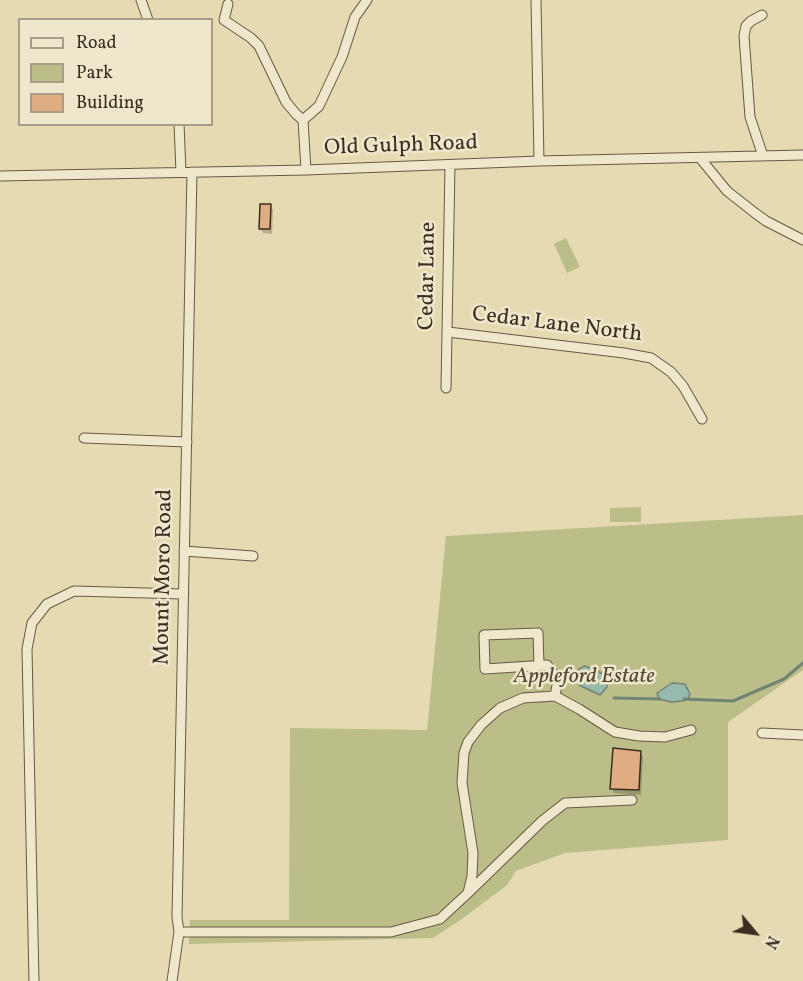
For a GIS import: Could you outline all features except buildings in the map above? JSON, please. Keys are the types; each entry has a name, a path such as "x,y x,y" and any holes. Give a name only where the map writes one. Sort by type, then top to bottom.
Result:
{"street":[{"path":"141,0 147,18"},
{"path":"303,120 319,106 342,57 355,17 367,0"},
{"path":"536,0 539,161"},
{"path":"228,4 224,20 259,46 286,102 303,120 306,170"},
{"path":"762,15 746,26 744,36 750,117 764,156"},
{"path":"179,126 181,172"},
{"name":"Old Gulph Road","path":"0,176 306,170 539,161 803,155"},
{"path":"700,158 727,191 766,221 803,240"},
{"name":"Cedar Lane","path":"446,388 450,165"},
{"name":"Mount Moro Road","path":"172,981 179,932 177,917 192,172"},
{"name":"Cedar Lane North","path":"448,332 651,358 671,372 683,386 702,419"},
{"path":"84,438 187,441"},
{"path":"184,550 253,556"},
{"path":"34,981 27,649 32,623 47,604 74,591 183,594"},
{"path":"539,665 538,633 484,635 485,669 547,665 558,680 555,696"},
{"path":"468,893 473,853 462,783 464,753 468,742 481,725 500,708 522,698 555,696 615,732 665,737 691,730"},
{"path":"762,733 803,735"},
{"path":"179,932 391,933 440,919 542,821 566,803 632,800"}],"green space":[{"path":"566,238 580,267 567,273 554,244"},
{"path":"641,507 641,522 610,522 610,508"},
{"name":"Appleford Estate","path":"803,515 803,670 728,722 728,840 565,853 516,871 507,885 433,938 189,944 190,920 289,920 290,728 427,730 446,536"}],"water":[{"path":"584,666 603,674 607,680 607,687 600,695 579,685 575,677 578,670"},
{"path":"672,683 685,684 690,694 688,699 671,702 659,699 657,693"}],"waterway":[{"path":"684,699 733,701 784,679 803,663"},
{"path":"614,698 660,699"}]}
